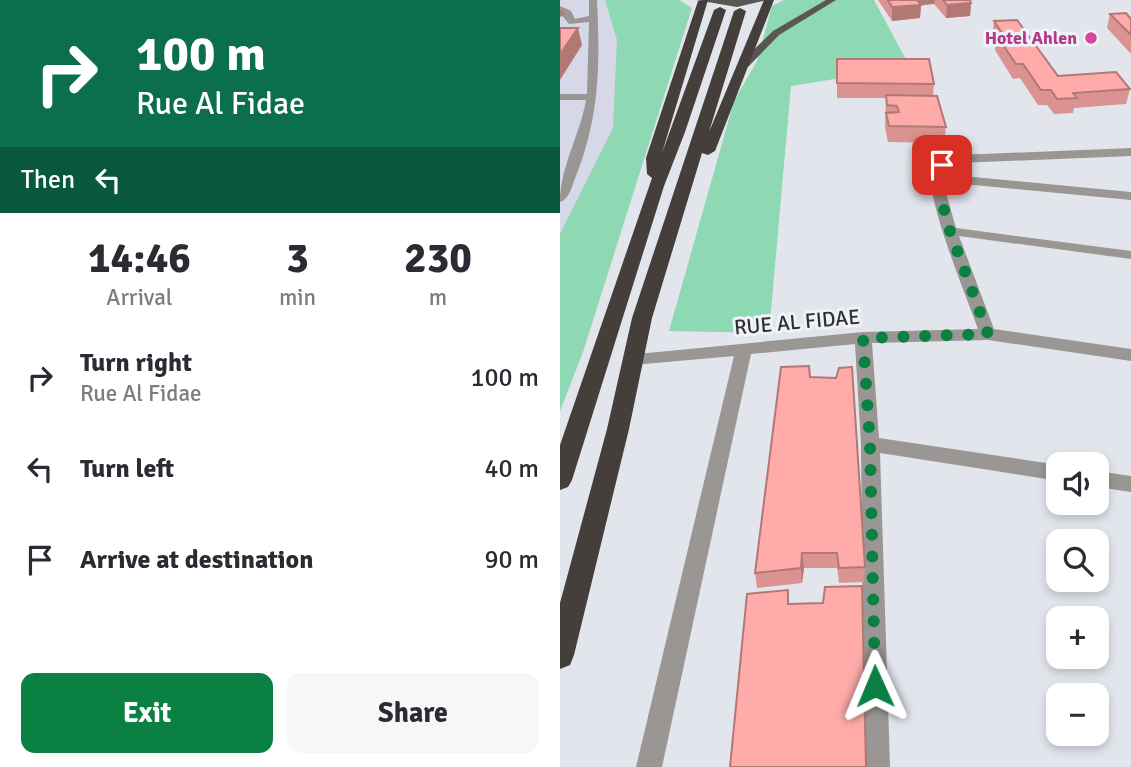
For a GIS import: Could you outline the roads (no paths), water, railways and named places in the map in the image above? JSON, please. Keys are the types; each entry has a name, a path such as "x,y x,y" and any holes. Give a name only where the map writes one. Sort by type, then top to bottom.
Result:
{"highway":[{"path":"656,186 653,158 702,0"},
{"path":"688,178 712,146 769,0"},
{"path":"560,480 656,186 678,132 720,10"},
{"path":"560,655 642,318 740,11"}],"main road":[{"path":"702,0 737,4 763,0"},
{"path":"744,65 776,33 832,0"}],"street":[{"path":"568,0 560,7 568,13 572,22"},
{"path":"560,198 573,166 592,103 589,43 594,18 593,0"},
{"path":"560,24 594,18"},
{"path":"560,97 592,103"},
{"path":"560,107 592,103"},
{"path":"988,334 950,231 935,177 936,168 957,159 1131,152"},
{"path":"935,177 1131,196"},
{"path":"950,231 1131,255"},
{"name":"RUE AL FIDAE","path":"633,359 863,338 988,334 1131,355"},
{"path":"863,338 870,444 877,767"},
{"path":"649,767 744,348"},
{"path":"870,444 1046,471"},
{"path":"1109,481 1131,484"}],"place":[{"name":"Hotel Ahlen","path":"1091,38"}]}
